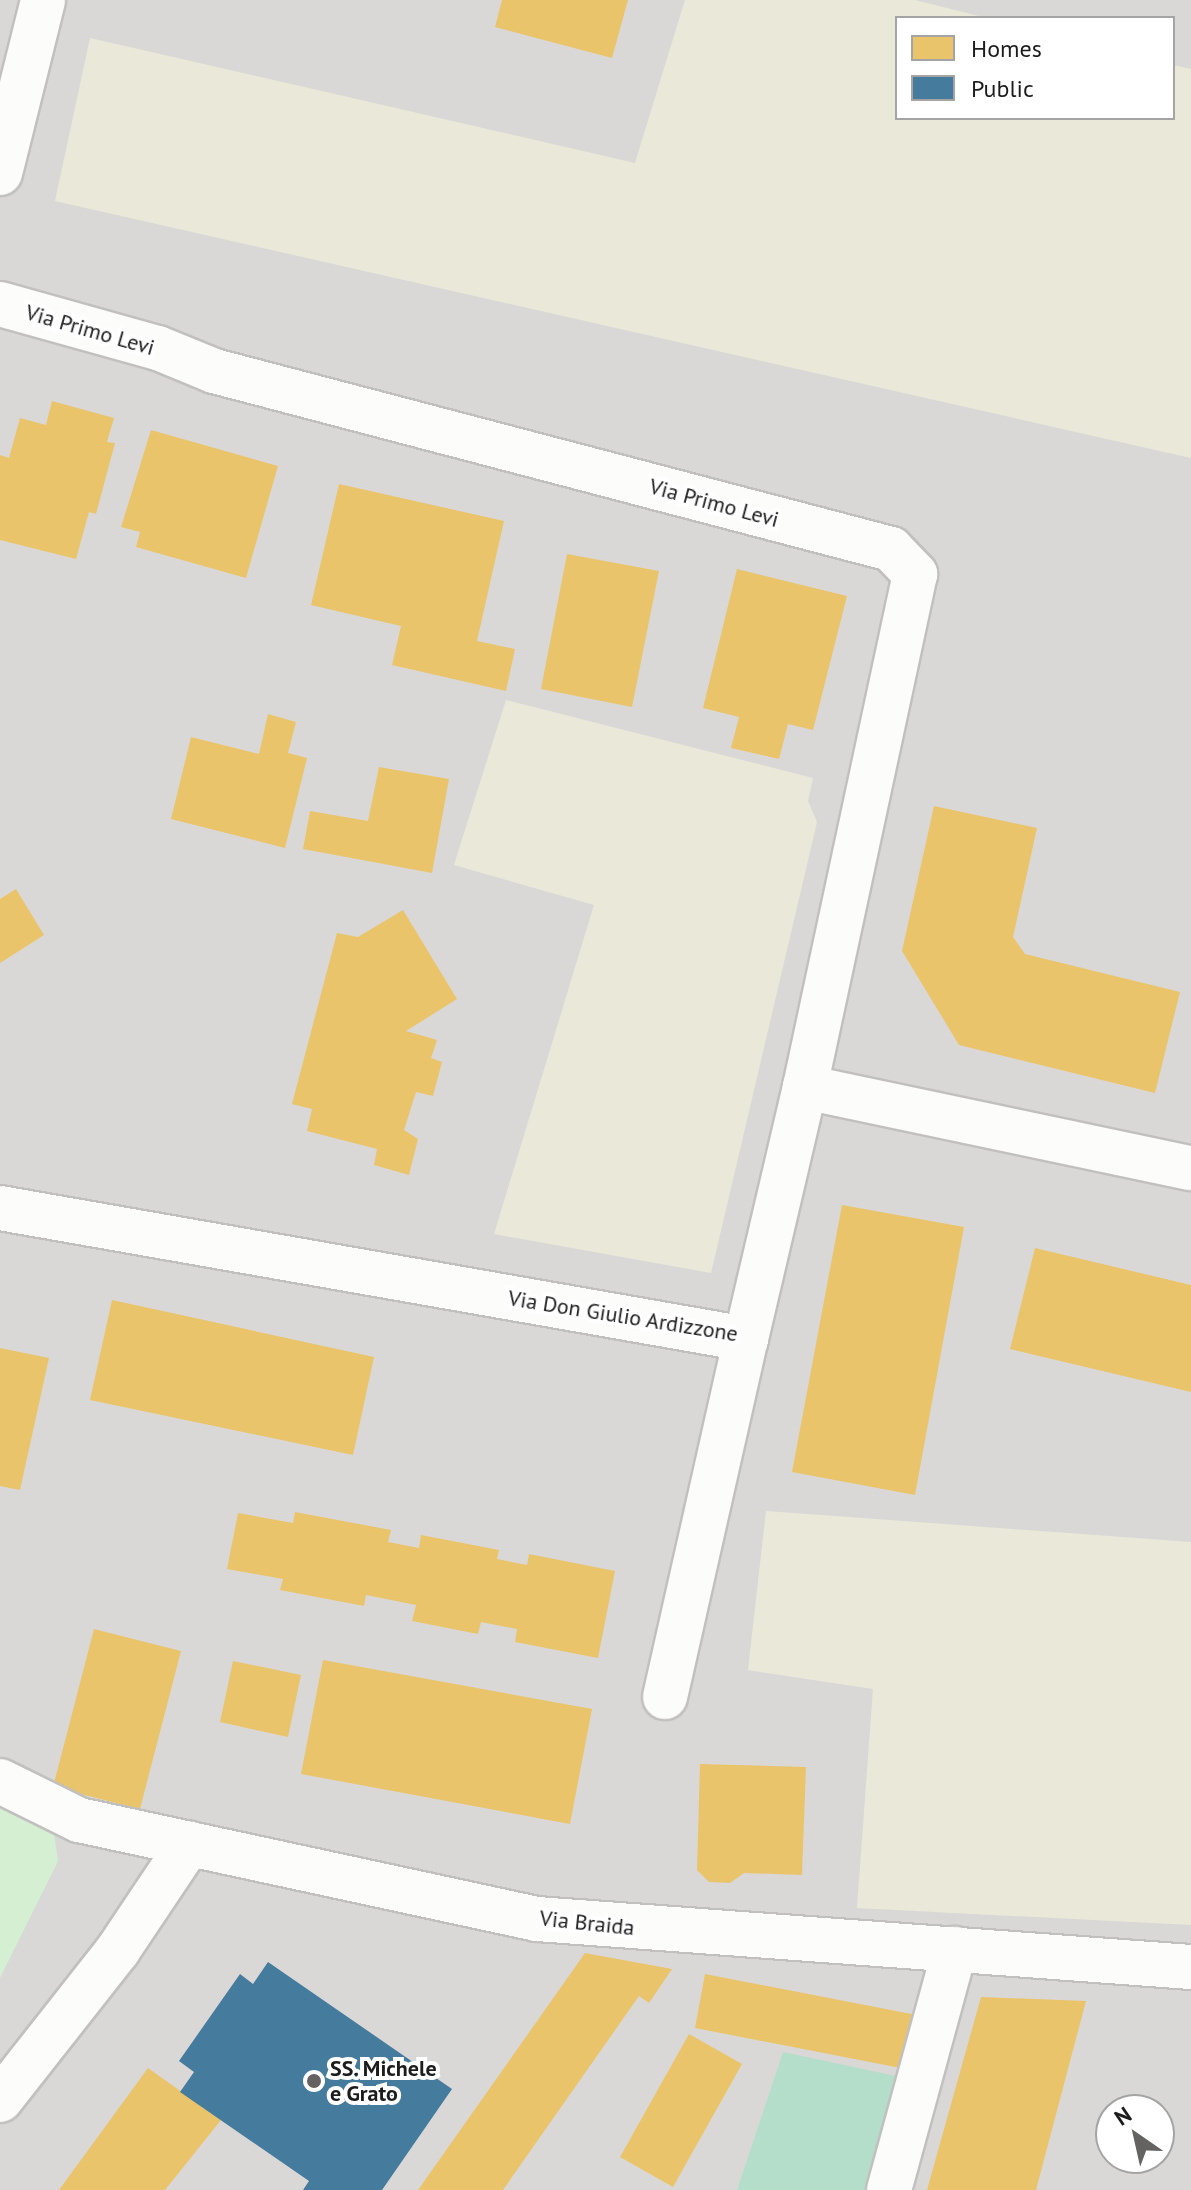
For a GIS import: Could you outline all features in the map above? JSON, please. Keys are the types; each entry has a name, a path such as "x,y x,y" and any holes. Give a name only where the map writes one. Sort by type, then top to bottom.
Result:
{"street":[{"path":"0,173 43,0"},
{"name":"Via Primo Levi","path":"0,304 158,348 214,371 891,549 915,574 805,1087"},
{"path":"805,1087 1191,1168"},
{"name":"Via Don Giulio Ardizzone","path":"0,1208 746,1339 805,1087"},
{"path":"665,1697 746,1339"},
{"name":"Via Braida","path":"0,1781 79,1820 537,1919 1191,1967"},
{"path":"0,2100 118,1950 189,1844"},
{"path":"889,2190 955,1949"}],"shaded area":[{"path":"0,0 1191,0 1191,2190 0,2190"},
{"path":"685,0 915,0 979,16 895,16 895,120 1175,120 1175,65 1191,69 1191,458 55,201 90,38 635,163"},
{"path":"506,700 813,778 808,801 817,822 711,1273 494,1234 594,905 454,865"},
{"path":"766,1511 1191,1542 1191,1925 857,1908 873,1689 748,1670"}],"green space":[{"path":"0,1801 53,1827 58,1861 0,1978"},
{"path":"783,2052 910,2079 878,2190 737,2190"}],"building: Homes":[{"path":"502,0 628,0 612,58 495,27"},
{"path":"52,401 114,418 107,442 115,443 96,514 89,512 76,559 0,540 0,455 9,458 20,418 46,425"},
{"path":"151,430 278,466 246,578 136,547 140,532 121,527"},
{"path":"339,484 504,521 477,641 515,649 506,691 392,665 401,626 311,605"},
{"path":"567,554 659,571 632,707 541,689"},
{"path":"737,569 847,596 813,730 788,724 779,759 731,748 739,717 703,708"},
{"path":"268,714 296,722 288,753 307,758 285,848 171,819 191,737 259,754"},
{"path":"379,767 449,779 432,873 303,849 310,811 368,821"},
{"path":"934,806 1037,828 1013,937 1025,954 1180,992 1155,1093 959,1045 902,951"},
{"path":"16,889 44,935 0,963 0,899"},
{"path":"403,910 457,999 406,1031 437,1040 431,1058 442,1062 433,1096 416,1092 404,1130 418,1139 409,1175 374,1165 377,1149 307,1131 312,1109 292,1104 337,933 358,937"},
{"path":"842,1205 964,1227 915,1495 792,1472"},
{"path":"1035,1248 1191,1285 1191,1392 1010,1349"},
{"path":"112,1300 374,1357 353,1455 90,1400"},
{"path":"0,1348 49,1358 20,1490 0,1486"},
{"path":"295,1512 391,1530 388,1542 419,1548 421,1535 499,1550 497,1559 527,1565 529,1554 615,1571 598,1658 515,1642 517,1629 481,1622 478,1634 412,1621 416,1605 366,1595 364,1606 280,1590 283,1579 227,1569 238,1513 293,1523"},
{"path":"94,1629 181,1651 140,1809 53,1787"},
{"path":"323,1660 592,1709 570,1824 301,1774"},
{"path":"233,1661 301,1675 288,1737 220,1722"},
{"path":"700,1764 806,1767 802,1875 744,1873 730,1883 709,1882 697,1870"},
{"path":"585,1953 672,1969 649,2003 639,1996 503,2190 418,2190"},
{"path":"705,1974 927,2017 916,2071 695,2028"},
{"path":"981,1997 1086,2001 1036,2190 927,2190"},
{"path":"689,2034 742,2064 673,2187 620,2157"},
{"path":"148,2068 221,2120 165,2190 59,2190"}],"building: Public":[{"name":"SS. Michele e Grato","path":"268,1962 452,2089 382,2190 303,2190 309,2181 180,2092 194,2072 179,2061 240,1974 253,1984"}],"place":[{"name":"SS. Michele e Grato","path":"314,2081"}]}
